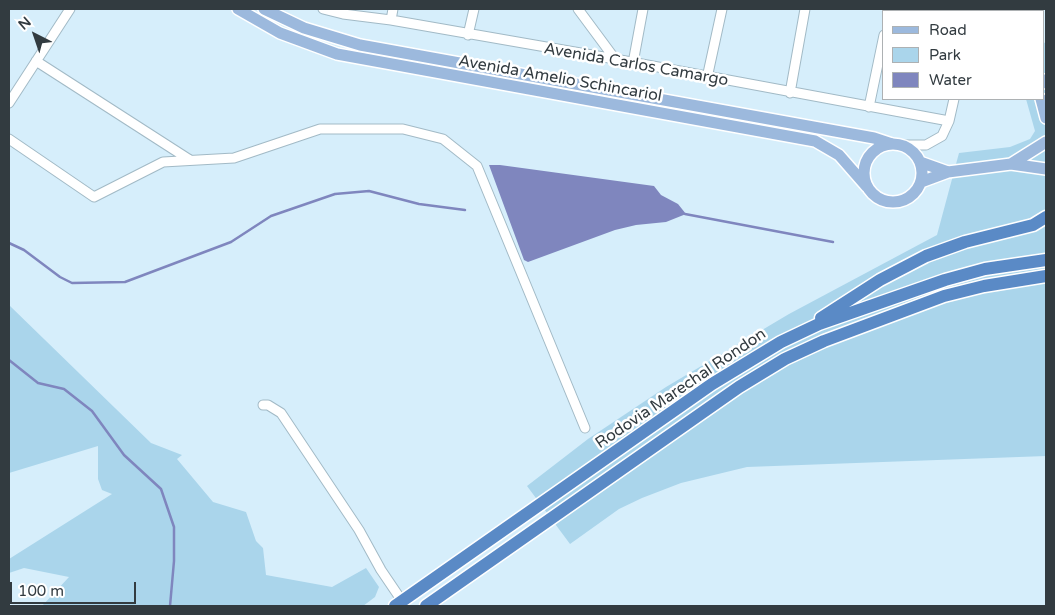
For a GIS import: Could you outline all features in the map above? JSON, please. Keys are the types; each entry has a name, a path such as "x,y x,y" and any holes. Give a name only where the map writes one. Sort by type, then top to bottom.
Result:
{"highway":[{"path":"796,334 880,280 926,256 965,242 1033,225 1046,217"},
{"name":"Rodovia Marechal Rondon","path":"399,604 730,372 796,334 945,280 985,270 1046,260"},
{"name":"Rodovia Marechal Rondon","path":"426,606 739,387 785,359 824,341 944,296 984,286 1046,276"}],"main road":[{"name":"Avenida Amelio Schincariol","path":"238,9 298,41 350,57 815,141 838,155 867,187"},
{"name":"Avenida Amelio Schincariol","path":"264,9 304,28 360,45 874,138 897,145"},
{"path":"1041,100 1046,118"},
{"path":"1011,164 1046,142"},
{"path":"948,172 920,162 909,149 897,145 876,149 870,155 864,171 867,187 879,199 895,203 911,196 921,182 948,172 1011,164 1046,169"},
{"path":"920,162 921,182"}],"street":[{"path":"9,103 70,9"},
{"name":"Avenida Carlos Camargo","path":"323,9 343,14 391,20 468,35 615,59 707,78 949,121"},
{"path":"391,20 393,9"},
{"path":"468,35 474,9"},
{"path":"578,9 615,59"},
{"path":"633,63 643,9"},
{"path":"707,78 722,9"},
{"path":"790,93 805,9"},
{"path":"869,107 882,45"},
{"path":"36,61 190,160"},
{"path":"897,145 926,145 936,141 942,136 949,121 954,100"},
{"path":"9,139 94,197 163,162 234,158 320,129 403,129 443,139 477,166 585,428"},
{"path":"263,405 275,408 281,413 359,530 399,604"}],"green space":[{"path":"1045,42 1046,456 747,467 681,483 642,498 619,509 570,544 527,486 588,439 666,387 789,314 937,235 959,153 1010,147 1030,139 1035,131 1026,100 1045,100"},
{"path":"9,305 151,443 182,455 177,459 213,502 246,512 256,541 263,548 266,575 332,587 366,568 379,587 375,597 363,606 42,606 69,577 24,568 9,573 9,559 112,494 102,490 98,479 98,446 9,473"}],"water":[{"path":"489,165 654,186 661,195 678,204 686,214 666,222 636,225 615,230 528,262 524,260"}],"waterway":[{"path":"9,243 24,250 60,277 72,283 125,282 231,242 271,216 335,194 369,191 419,204 465,210"},
{"path":"685,214 833,242"},
{"path":"9,360 38,383 64,389 92,411 124,455 161,489 174,527 174,561 170,606"}]}
